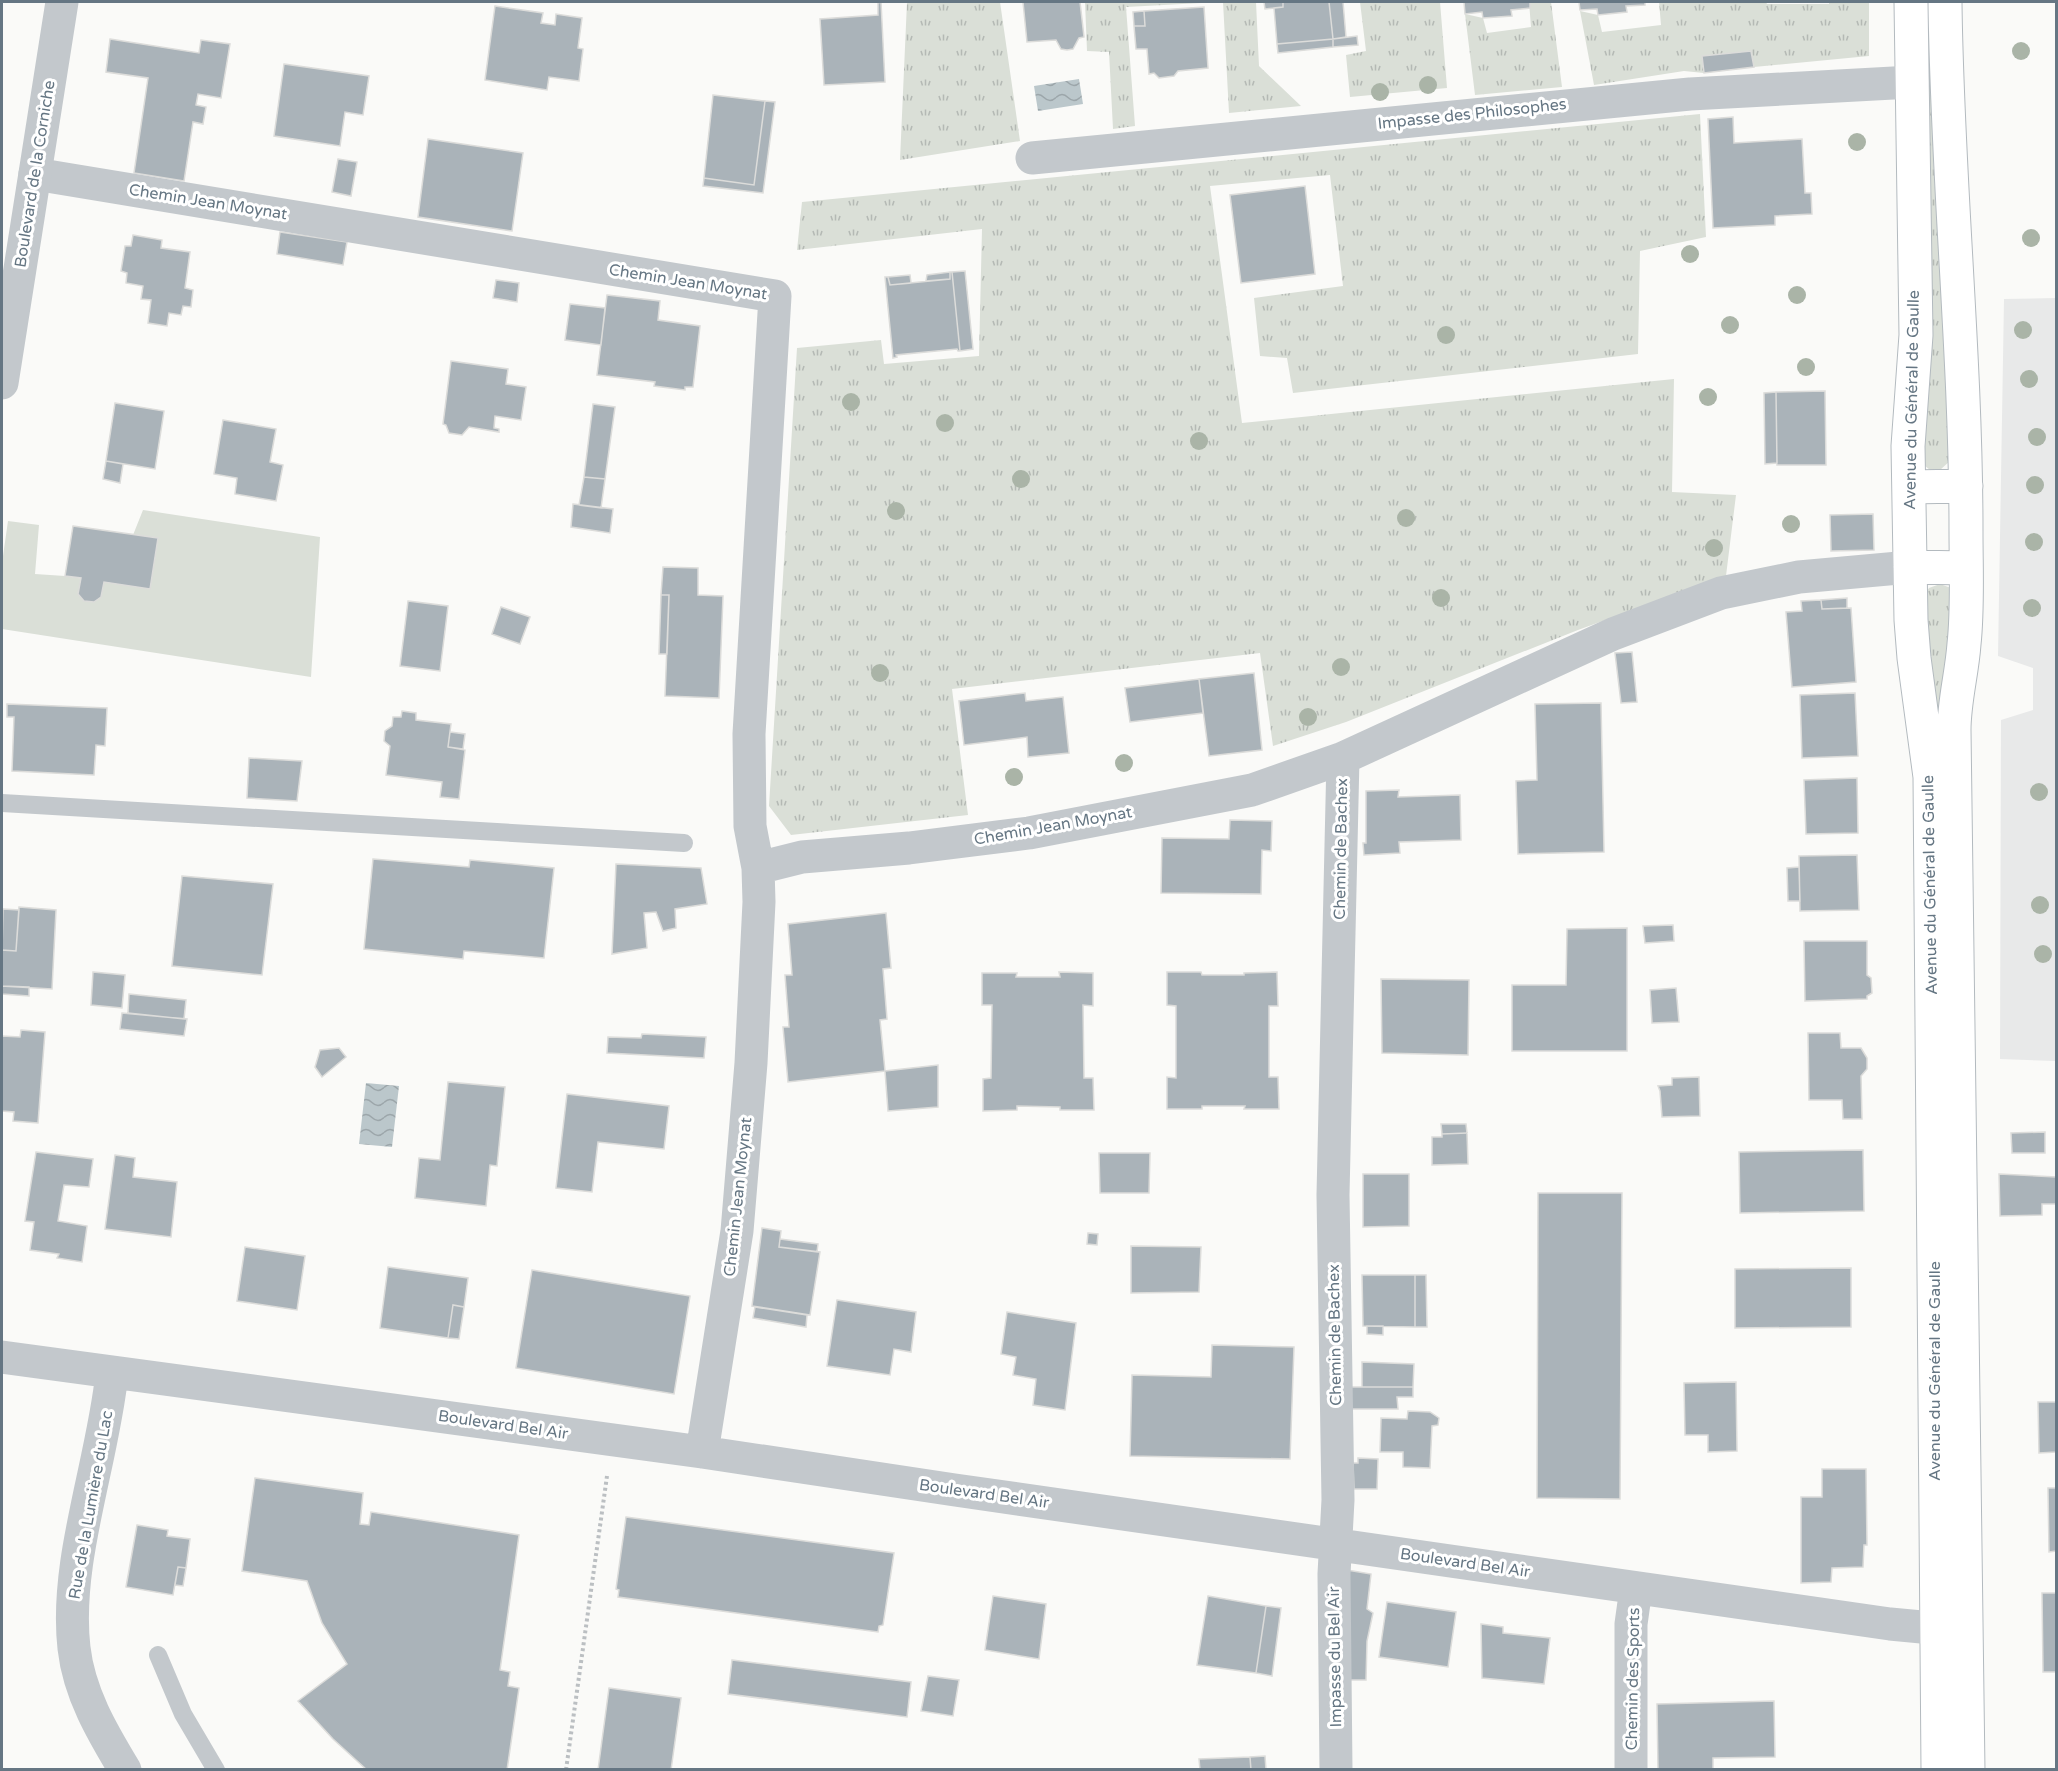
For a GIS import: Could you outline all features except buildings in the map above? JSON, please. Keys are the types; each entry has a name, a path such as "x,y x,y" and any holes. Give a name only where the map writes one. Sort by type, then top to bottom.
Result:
{"main road":[{"name":"Avenue du Général de Gaulle","path":"1911,2 1916,342 1908,446 1911,638 1930,777 1951,1630 1968,1770"},
{"name":"Avenue du Général de Gaulle","path":"1938,1770 1951,1630 1954,714 1964,648 1967,609 1966,486 1957,261 1946,80 1946,2"},
{"path":"1909,487 1966,486"},
{"path":"1910,567 1966,568"}],"street":[{"name":"Boulevard de la Corniche","path":"2,383 62,2"},
{"name":"Impasse des Philosophes","path":"1032,158 1679,95 1912,82"},
{"name":"Chemin Jean Moynat","path":"35,174 775,296 749,734 750,826 758,868 759,902 752,1052 737,1231 702,1452"},
{"name":"Chemin de Bachex","path":"1335,1544 1338,1500 1333,1195 1343,758 1613,634 1721,593 1798,577 1910,567"},
{"name":"Chemin Jean Moynat","path":"758,868 802,857 909,848 1029,833 1252,790 1343,758"},
{"name":"Boulevard Bel Air","path":"2,1357 702,1452 1636,1588 1890,1624 1951,1630"},
{"name":"Rue de la Lumière du Lac","path":"112,1373 108,1410 79,1553 72,1607 74,1650 84,1691 103,1734 125,1770"},
{"name":"Impasse du Bel Air","path":"1335,1544 1336,1770"},
{"name":"Chemin des Sports","path":"1631,1770 1631,1624 1636,1588"}],"lane":[{"path":"2,803 684,843"},
{"path":"158,1655 208,1767"}],"path":[{"path":"566,1770 612,1440"}],"shaded area":[{"path":"2056,298 2056,1061 2000,1059 2001,720 2033,710 2033,668 1998,656 2004,299"}],"green space":[{"path":"907,2 1000,2 1020,141 900,160"},
{"path":"1085,2 1220,2 1126,7 1135,126 1113,129 1109,52 1087,51"},
{"path":"1223,2 1256,2 1259,66 1301,106 1229,113"},
{"path":"1360,2 1440,2 1447,88 1350,97 1346,55 1366,51"},
{"path":"1529,2 1551,2 1562,87 1475,95 1465,14 1483,18 1487,33 1531,27"},
{"path":"1659,2 1829,4 1829,2 1869,2 1869,56 1754,67 1751,51 1702,56 1704,73 1684,71 1594,85 1580,11 1598,15 1602,32 1661,25"},
{"path":"1921,2 1929,2 1934,174 1949,379 1951,460 1940,470 1930,470 1919,461"},
{"path":"1700,114 1706,237 1640,251 1638,354 1293,393 1287,358 1260,356 1254,298 1343,286 1330,175 1210,186 1242,423 1674,379 1672,492 1736,495 1726,576 1578,630 1346,722 1273,746 1260,653 952,689 968,815 791,835 769,806 797,348 881,340 884,364 979,356 982,229 797,250 802,202"},
{"path":"143,510 320,537 311,677 2,629 2,563 8,521 39,525 35,574 65,576 150,589 158,539 133,535"},
{"path":"1940,584 1951,588 1948,829 1923,597 1929,588"}],"water":[{"path":"1079,79 1083,104 1038,111 1034,86"},
{"path":"366,1083 399,1086 392,1147 359,1144"}]}
